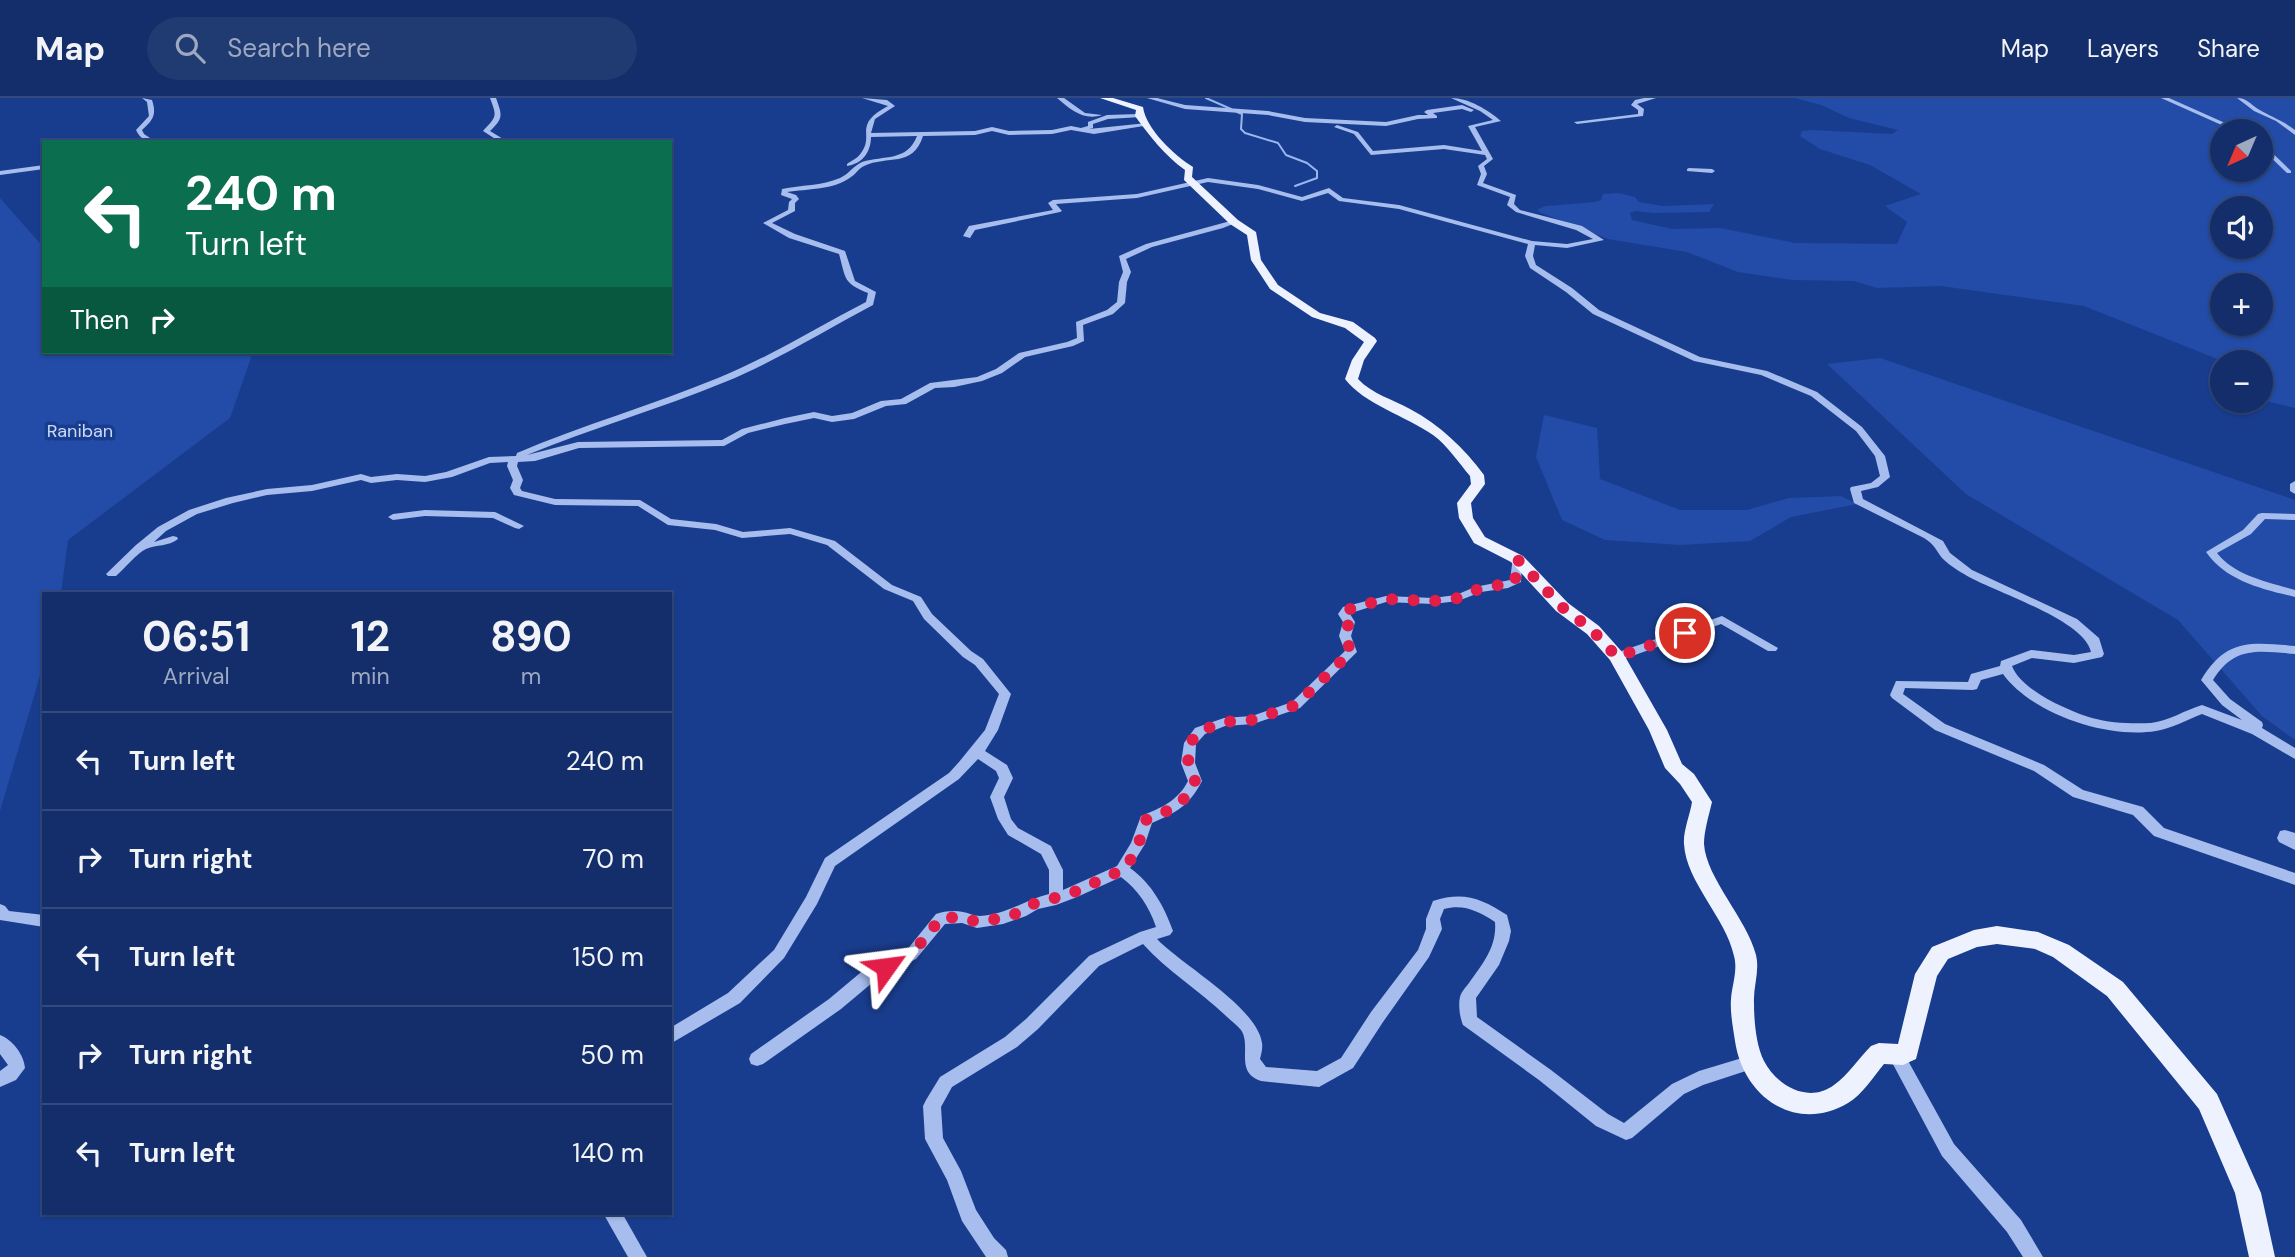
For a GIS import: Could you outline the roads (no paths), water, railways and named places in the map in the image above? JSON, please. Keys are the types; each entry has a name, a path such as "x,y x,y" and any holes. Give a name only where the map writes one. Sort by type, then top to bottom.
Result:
{"main road":[{"path":"1104,98 1139,108 1139,116 1175,159 1190,169 1187,178 1234,222 1252,234 1256,260 1274,287 1316,316 1349,326 1371,341 1357,360 1351,379 1362,391 1406,412 1441,434 1477,475 1478,484 1464,503 1466,518 1479,540 1517,559 1562,607 1592,630 1617,657 1658,730 1674,768 1687,779 1702,802 1694,843 1698,862 1745,954 1747,965 1742,1001 1747,1044 1752,1062 1783,1099 1807,1105 1842,1095 1879,1053 1903,1055 1908,1052 1926,974 1940,953 1963,942 1997,936 2038,941 2061,951 2115,989 2208,1102 2248,1193 2252,1222 2262,1257"}],"street":[{"path":"145,98 150,101 153,116 150,122 139,130 141,135 150,140"},
{"path":"493,98 499,114 497,121 486,131 502,140"},
{"path":"844,178 840,176 847,167 863,156 869,124 879,111 891,106 887,102 865,98"},
{"path":"1060,98 1084,115 1139,116"},
{"path":"1150,98 1185,107 1312,120 1386,124 1418,117 1432,118 1435,117 1427,112 1462,107 1486,114"},
{"path":"967,236 972,228 1058,211 1051,203 1053,202 1137,196 1208,180 1302,198 1329,190 1341,200 1399,207 1532,243 1567,246 1600,240 1579,228 1518,211 1510,205 1514,196 1479,184 1484,174 1481,166 1490,159 1471,125 1498,121 1454,98"},
{"path":"1577,122 1641,115 1641,109 1634,104 1653,98"},
{"path":"2164,98 2212,119"},
{"path":"2240,98 2256,110 2278,120 2295,134"},
{"path":"1084,115 1080,117 1090,123"},
{"path":"1090,123 1107,117"},
{"path":"1312,120 1353,132 1371,153 1435,147 1476,149 1487,155"},
{"path":"1082,129 1091,127 1090,123"},
{"path":"867,135 920,136 935,132 975,133 986,129 1021,133 1082,129 1107,131 1147,125"},
{"path":"513,459 598,423 763,362 870,303 872,292 854,284 848,277 849,268 842,253 792,236 766,223 791,211 792,202 796,199 783,194 784,190 833,183 852,175 861,164 914,152 920,136"},
{"path":"2273,156 2288,172"},
{"path":"0,173 42,167"},
{"path":"1689,170 1712,171"},
{"path":"111,574 162,529 183,517 222,502 267,492 312,488 361,477 372,480 397,477 425,479 448,475 489,460 535,458 578,445 724,443 745,431 814,415 832,419 854,416 884,403 903,402 933,385 979,379 1022,355 1081,339 1079,324 1110,312 1121,303 1127,272 1122,258 1150,243 1202,234 1234,222"},
{"path":"1532,243 1529,256 1533,266 1596,312 1697,359 1764,373 1814,394 1859,429 1881,456 1885,477 1874,485 1854,489 1858,501 1939,543 1946,555 1968,572 2085,630 2098,648 2098,654 2074,659 2031,654 2005,664 2012,680 2032,694 2088,721 2119,727 2149,727 2173,722 2202,709 2257,731 2295,753"},
{"path":"513,459 512,466 518,480 515,488 518,493 565,503 640,503 668,522 716,527 742,535 790,531 831,543 888,587 917,598 928,616 979,662 1005,694 997,726 954,776 830,862 812,900 779,954 734,998 672,1036"},
{"path":"2295,484 2295,491"},
{"path":"393,517 425,513 495,515 519,526"},
{"path":"2295,517 2262,516 2247,532 2211,552 2217,562 2245,578 2295,594"},
{"path":"140,547 173,539"},
{"path":"757,1059 835,1004 872,973 911,955 941,918 962,917 977,922 1003,918 1021,912 1033,904 1056,899 1122,870 1139,844 1146,820 1179,805 1187,798 1195,781 1188,763 1190,743 1200,731 1224,722 1253,720 1296,705 1351,652 1345,636 1349,622 1344,614 1347,610 1385,599 1433,601 1458,598 1479,589 1504,586 1515,582 1517,559"},
{"path":"1617,657 1723,620 1772,648"},
{"path":"2295,650 2240,648 2215,662 2207,680 2226,702 2295,753"},
{"path":"2005,669 1975,677 1973,686 1900,684 1896,695 1940,727 2039,768 2078,794 2138,811 2159,832 2295,879"},
{"path":"977,752 1002,768 1006,778 997,797 1001,815 1013,834 1046,850 1056,870 1056,899"},
{"path":"2295,838 2285,835 2284,838 2295,845"},
{"path":"999,1257 987,1245 968,1215 955,1177 934,1139 932,1106 946,1082 1011,1042 1094,961 1145,936 1165,931 1159,911 1139,881 1122,870"},
{"path":"1145,936 1248,1027 1254,1043 1252,1061 1261,1074 1319,1079 1347,1063 1424,953 1434,929 1433,919 1438,905 1451,899 1482,905 1502,919 1504,933 1496,961 1468,997 1469,1020 1602,1120 1626,1132 1678,1090 1699,1079 1752,1062"},
{"path":"0,910 5,916 42,920"},
{"path":"0,1042 16,1060 17,1068 0,1079"},
{"path":"1895,1054 1948,1150 2014,1227 2034,1257"},
{"path":"613,1215 638,1257"}],"waterway":[{"path":"1206,98 1231,109"},
{"path":"1237,112 1242,114 1241,129 1245,133 1278,143 1286,155 1307,163 1317,171 1317,178 1295,186"}],"park label":[{"name":"Raniban","path":"80,431"}]}
